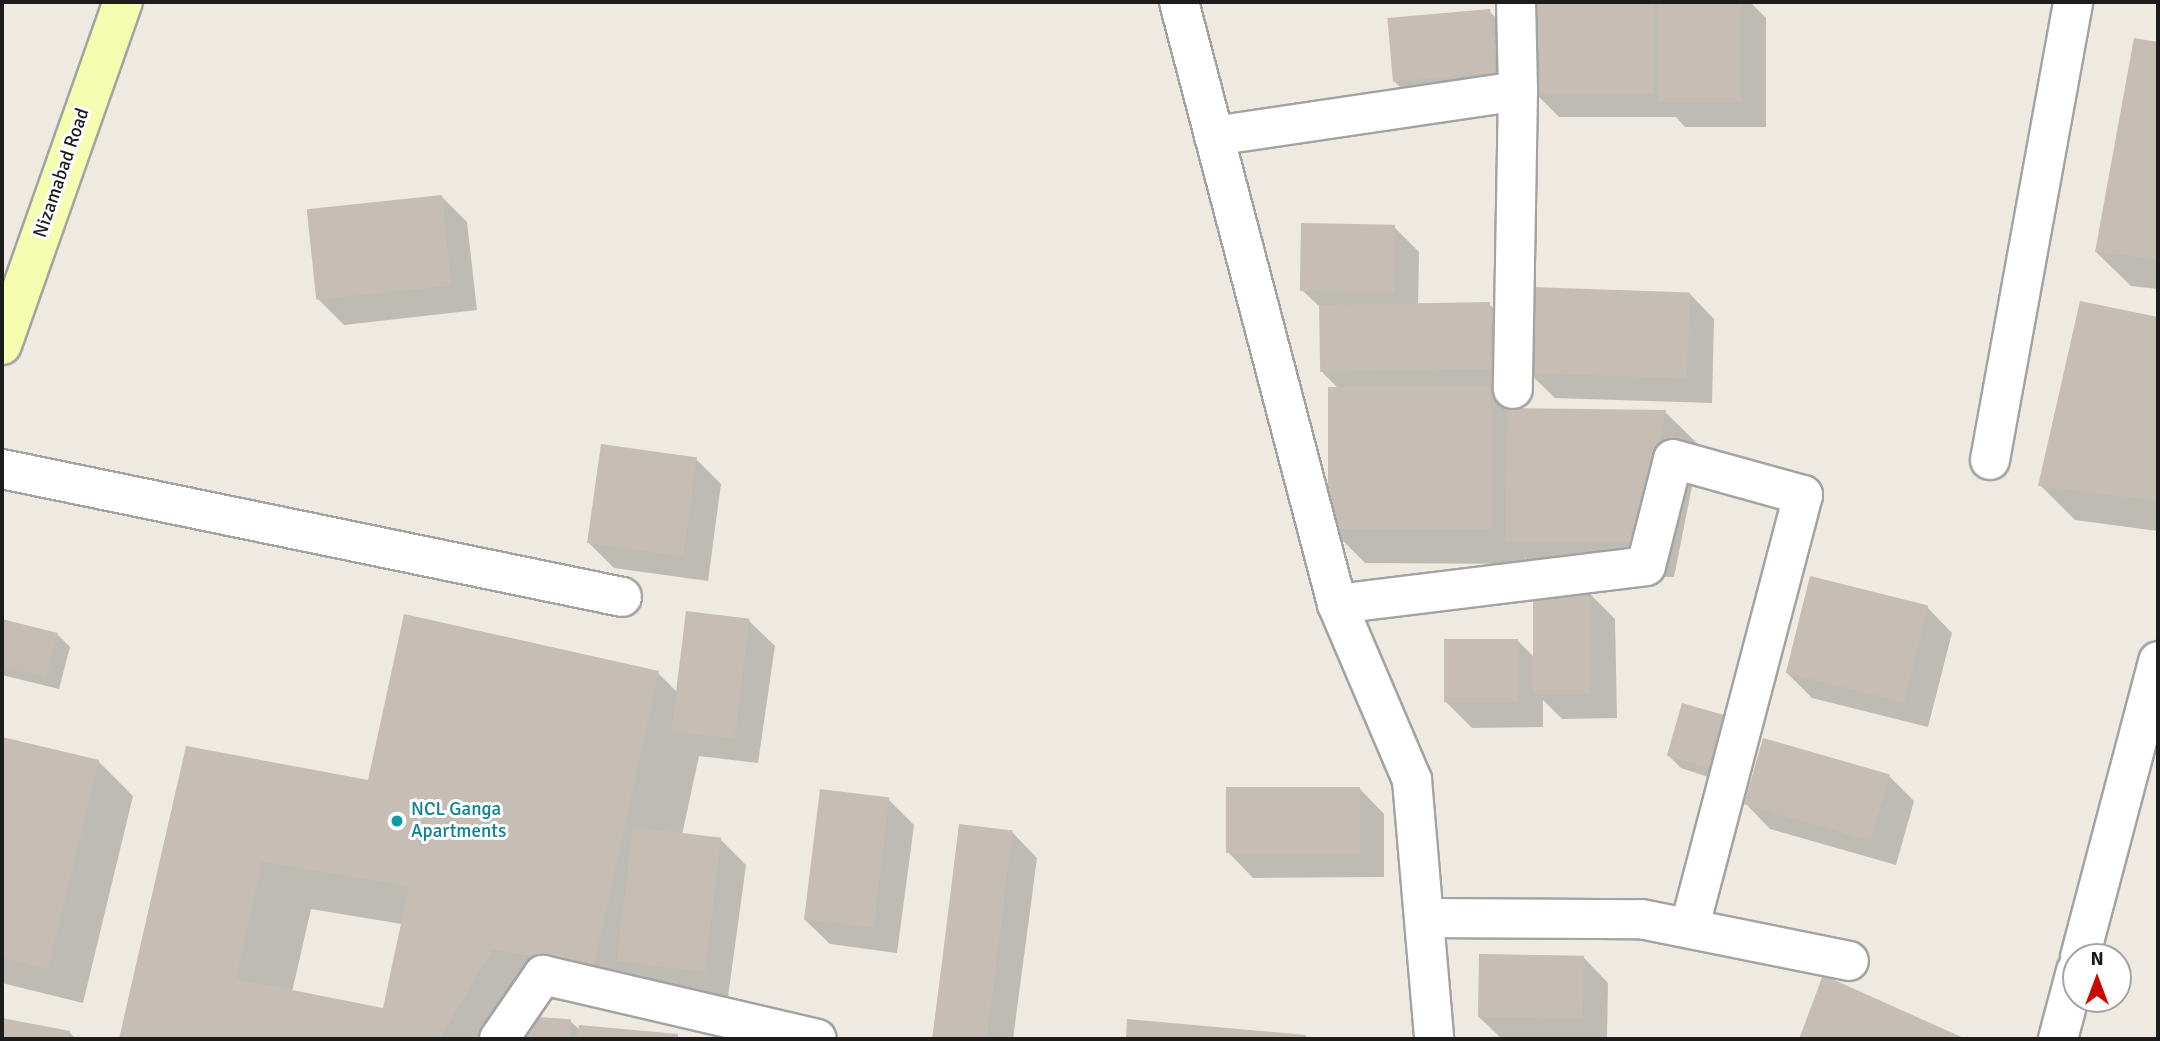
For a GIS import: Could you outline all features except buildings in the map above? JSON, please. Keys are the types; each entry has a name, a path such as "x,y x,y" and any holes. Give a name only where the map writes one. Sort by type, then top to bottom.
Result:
{"main road":[{"name":"Nizamabad Road","path":"2,345 123,2"}],"street":[{"path":"1179,2 1336,604 1412,780 1434,1039"},
{"path":"1513,389 1518,91 1516,2"},
{"path":"1990,460 2073,2"},
{"path":"1214,136 1518,91"},
{"path":"1336,604 1646,566 1673,459 1803,495 1690,926"},
{"path":"2,469 622,597"},
{"path":"2084,943 2158,660"},
{"path":"1424,918 1641,919 1690,926 1849,961"},
{"path":"499,1039 543,975 817,1039"},
{"path":"2058,1039 2065,1013"}],"place":[{"name":"NCL Ganga Apartments","path":"397,821"}]}
